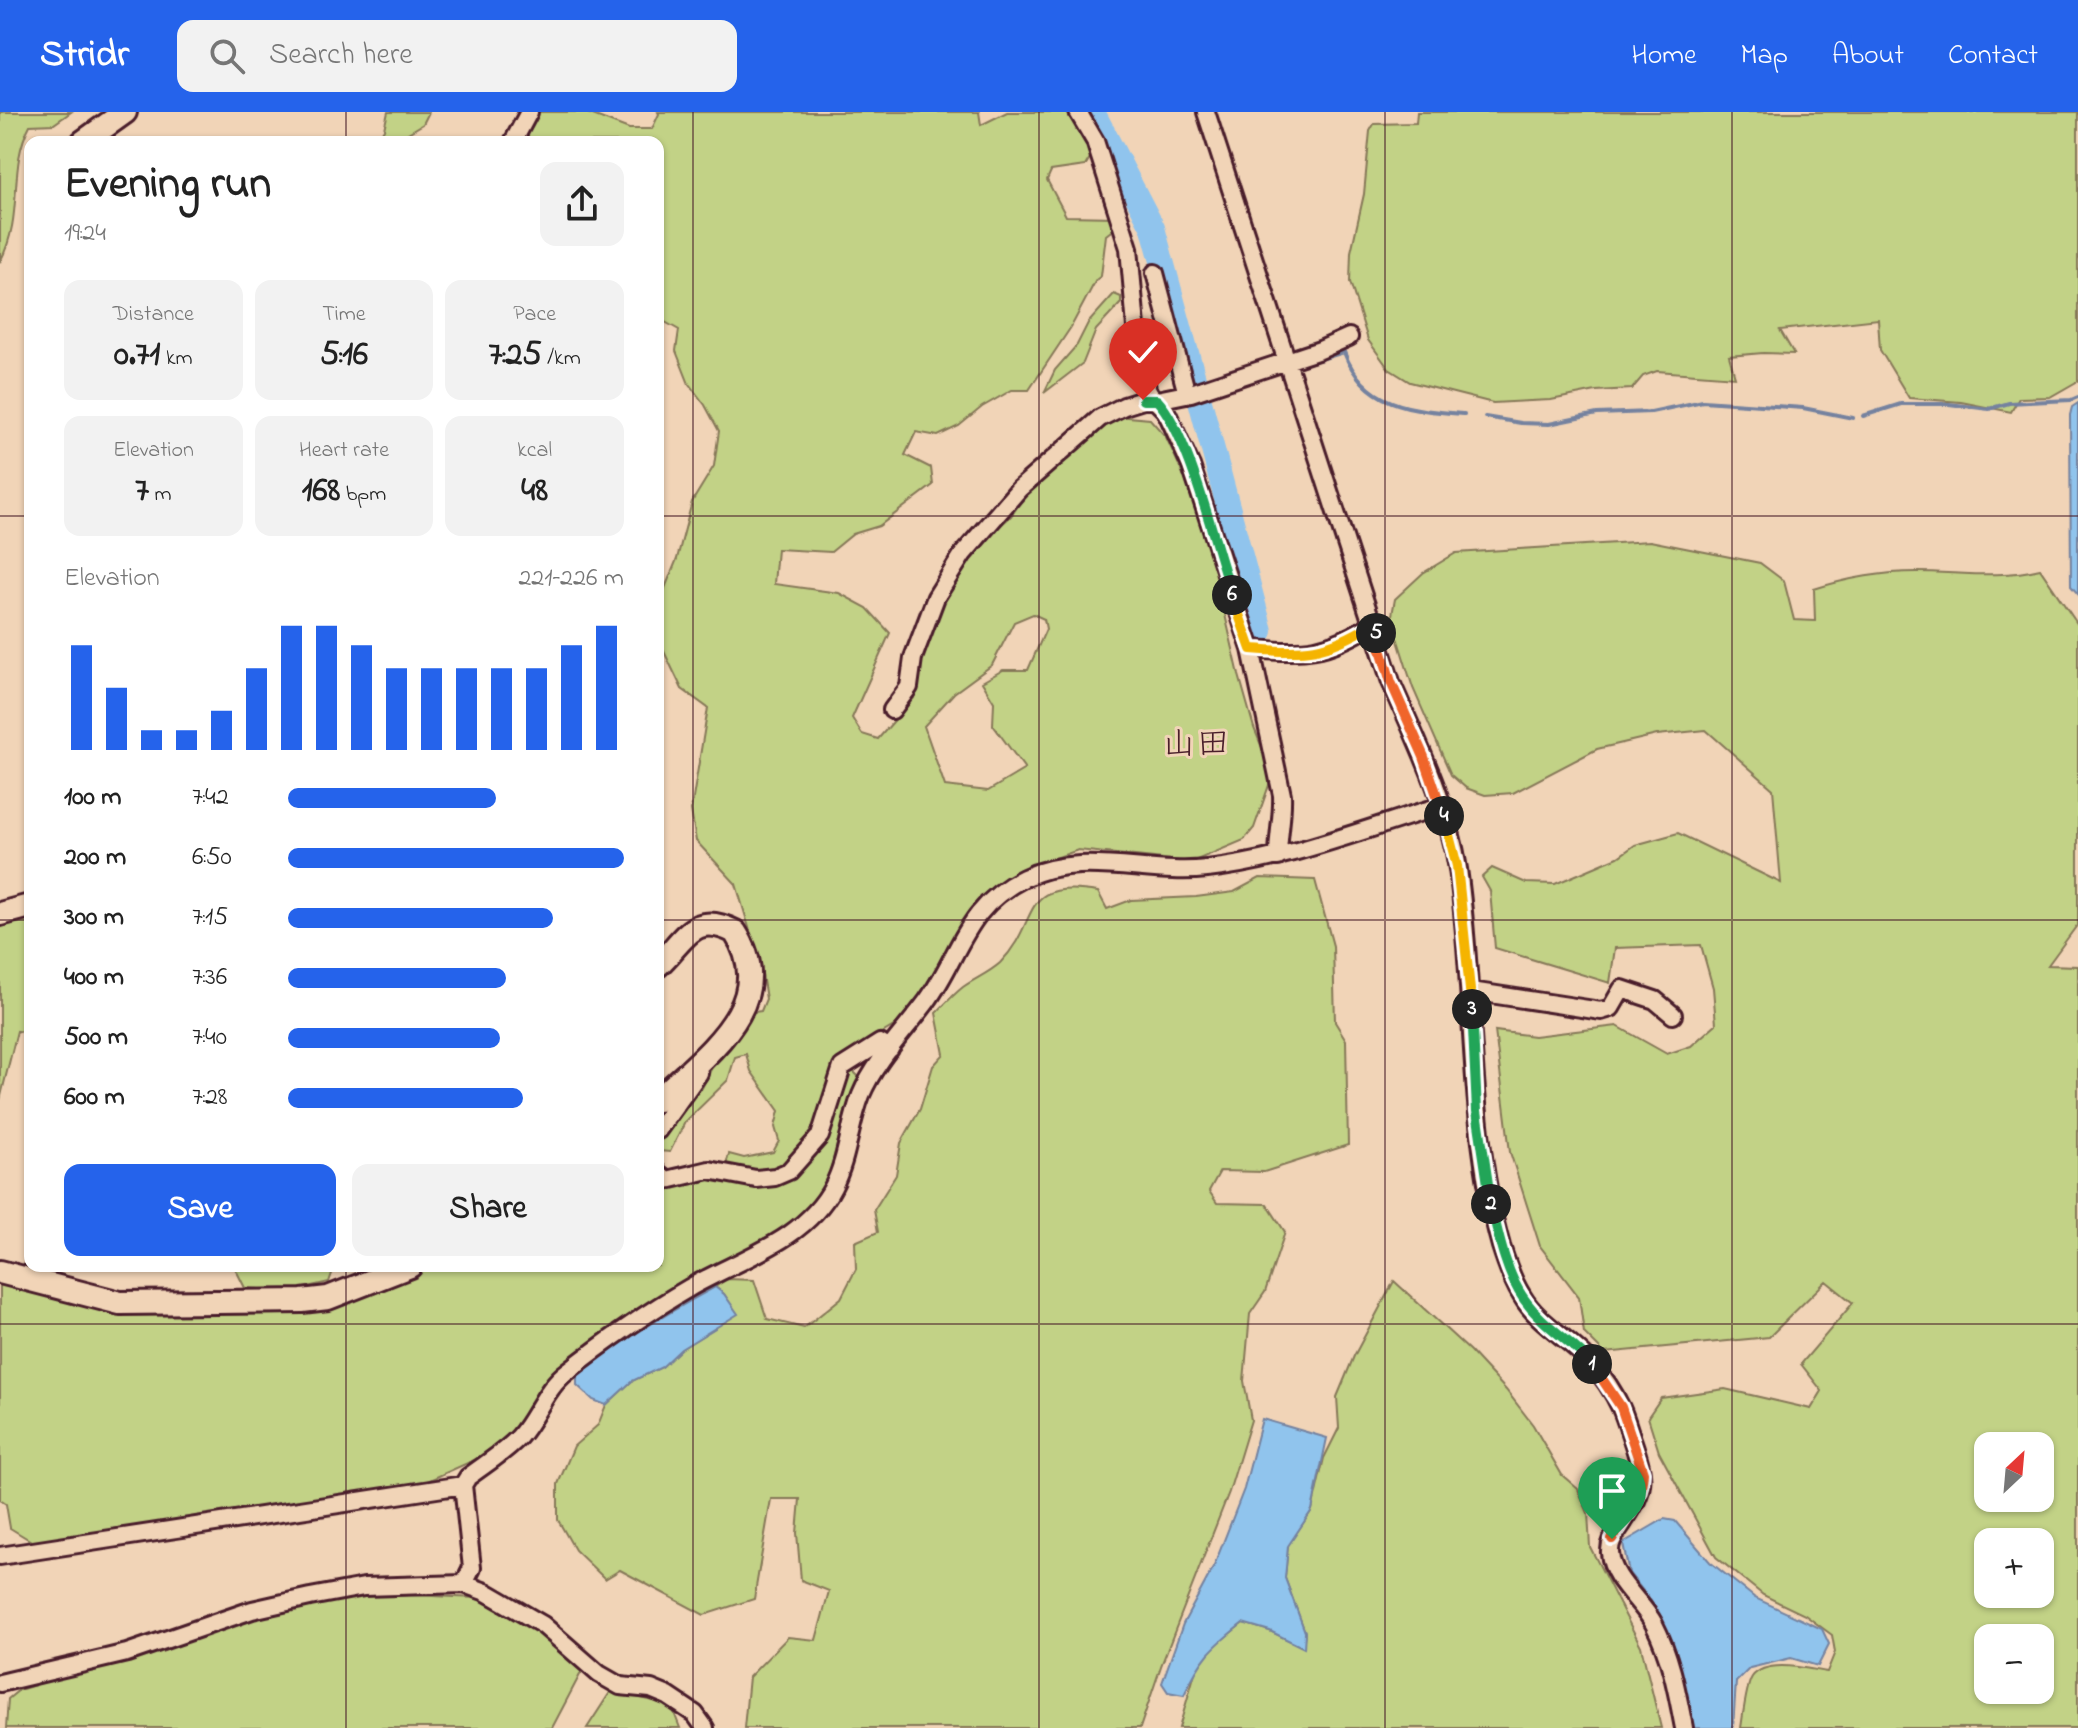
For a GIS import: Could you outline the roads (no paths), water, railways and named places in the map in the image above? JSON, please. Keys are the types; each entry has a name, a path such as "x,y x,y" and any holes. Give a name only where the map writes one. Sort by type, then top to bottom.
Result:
{"street":[{"path":"91,136 125,112"},
{"path":"516,136 529,112"},
{"path":"1078,112 1095,141 1129,248 1136,327 1147,389 1166,411 1191,466 1251,649 1282,795 1283,817 1278,857"},
{"path":"1206,112 1391,682 1424,757 1457,866 1471,991 1477,1111 1489,1195 1502,1249 1522,1297 1591,1362 1621,1407 1643,1472 1643,1482 1632,1509 1612,1539 1611,1559 1653,1623 1670,1663 1684,1728"},
{"path":"1155,273 1194,392"},
{"path":"892,710 909,687 913,658 936,597 963,554 1019,489 1100,418 1143,400 1194,392 1286,362 1349,337"},
{"path":"1251,649 1306,653 1340,643 1373,624"},
{"path":"464,1584 472,1568 463,1485 468,1477 519,1436 545,1395 564,1373 687,1289 786,1237 820,1208 843,1163 862,1091 929,998 960,940 982,910 1004,889 1028,876 1060,867 1103,865 1202,870 1278,857 1437,807"},
{"path":"0,914 24,908"},
{"path":"664,958 688,932 708,923 735,932 749,957 750,978 740,1014 714,1047 664,1094"},
{"path":"1471,991 1601,1011 1611,1008 1622,989 1655,1000 1673,1015"},
{"path":"664,1178 667,1180 709,1170 756,1179 775,1177 789,1171 820,1136 842,1067 880,1043 890,1049"},
{"path":"664,1122 699,1073 694,1064"},
{"path":"0,1272 120,1303 302,1301 328,1298 395,1272"},
{"path":"0,1556 463,1485"},
{"path":"0,1683 127,1653 252,1610 310,1597 364,1587 464,1584 486,1592 543,1625 599,1674 620,1686 651,1689 668,1696 695,1714 705,1728"}],"water":[{"path":"2078,403 2078,594 2071,586 2070,415 2072,407"},
{"path":"715,1287 738,1314 681,1349 662,1367 632,1381 606,1405 593,1400 577,1385 577,1375 610,1351"},
{"path":"1262,1419 1327,1438 1312,1510 1288,1546 1285,1578 1305,1632 1304,1648 1270,1631 1243,1623 1208,1654 1184,1695 1168,1692 1162,1683 1183,1624 1214,1566 1244,1489"},
{"path":"1664,1519 1675,1521 1710,1562 1755,1598 1822,1629 1829,1644 1818,1666 1791,1658 1750,1668 1736,1682 1733,1728 1693,1728 1676,1651 1651,1601 1629,1573 1623,1543"}],"waterway":[{"path":"1093,112 1153,228 1196,386"},
{"path":"1294,367 1344,352 1353,370 1377,395 1408,407 1464,414"},
{"path":"1199,397 1261,631"},
{"path":"1863,416 1901,404 1949,404 1989,409 2009,403 2078,397"},
{"path":"1485,417 1549,424 1597,414 1651,412 1703,401 1803,408 1853,418"}],"district":[{"name":"山田","path":"1196,742"}]}
